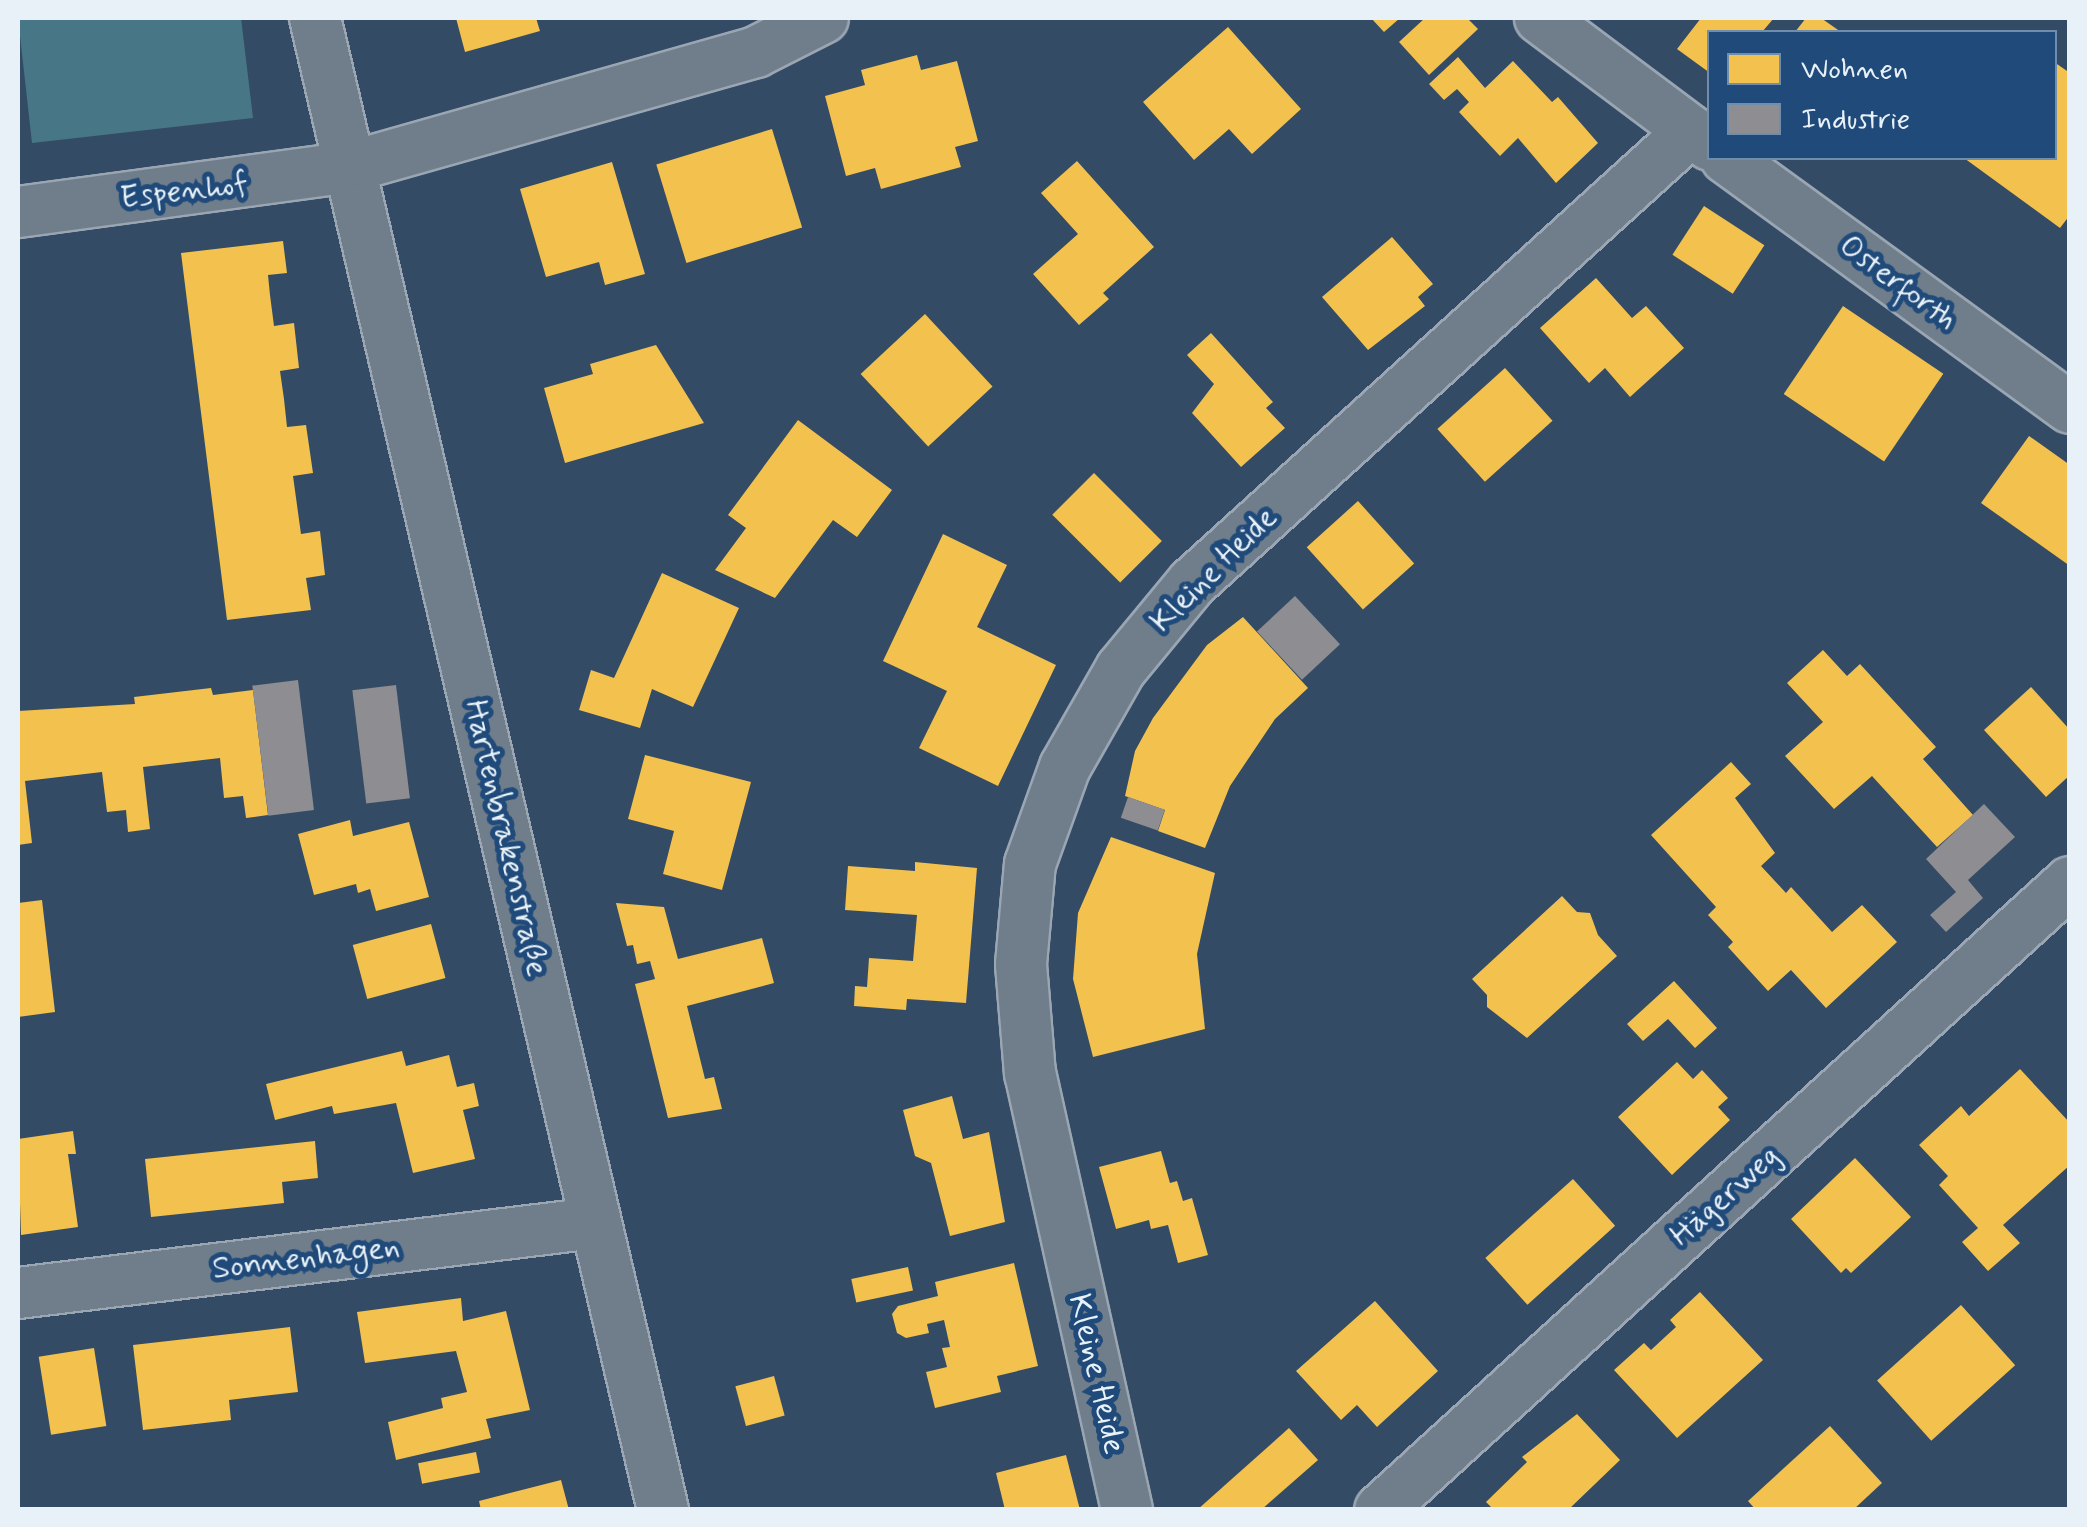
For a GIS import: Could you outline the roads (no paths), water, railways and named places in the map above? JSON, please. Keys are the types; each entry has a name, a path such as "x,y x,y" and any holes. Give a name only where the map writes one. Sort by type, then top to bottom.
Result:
{"street":[{"name":"Hartenbrakenstraße","path":"315,18 663,1510"},
{"path":"350,167 756,52 823,18"},
{"name":"Osterforth","path":"1540,18 1707,143"},
{"name":"Kleine Heide","path":"1127,1510 1030,1074 1021,964 1030,864 1064,767 1121,669 1192,582 1707,147"},
{"name":"Osterforth","path":"1730,160 2070,408"},
{"name":"Espenhof","path":"18,212 350,167"},
{"name":"Hägerweg","path":"1380,1510 2070,882"},
{"name":"Sonnenhagen","path":"18,1293 595,1223"}]}
